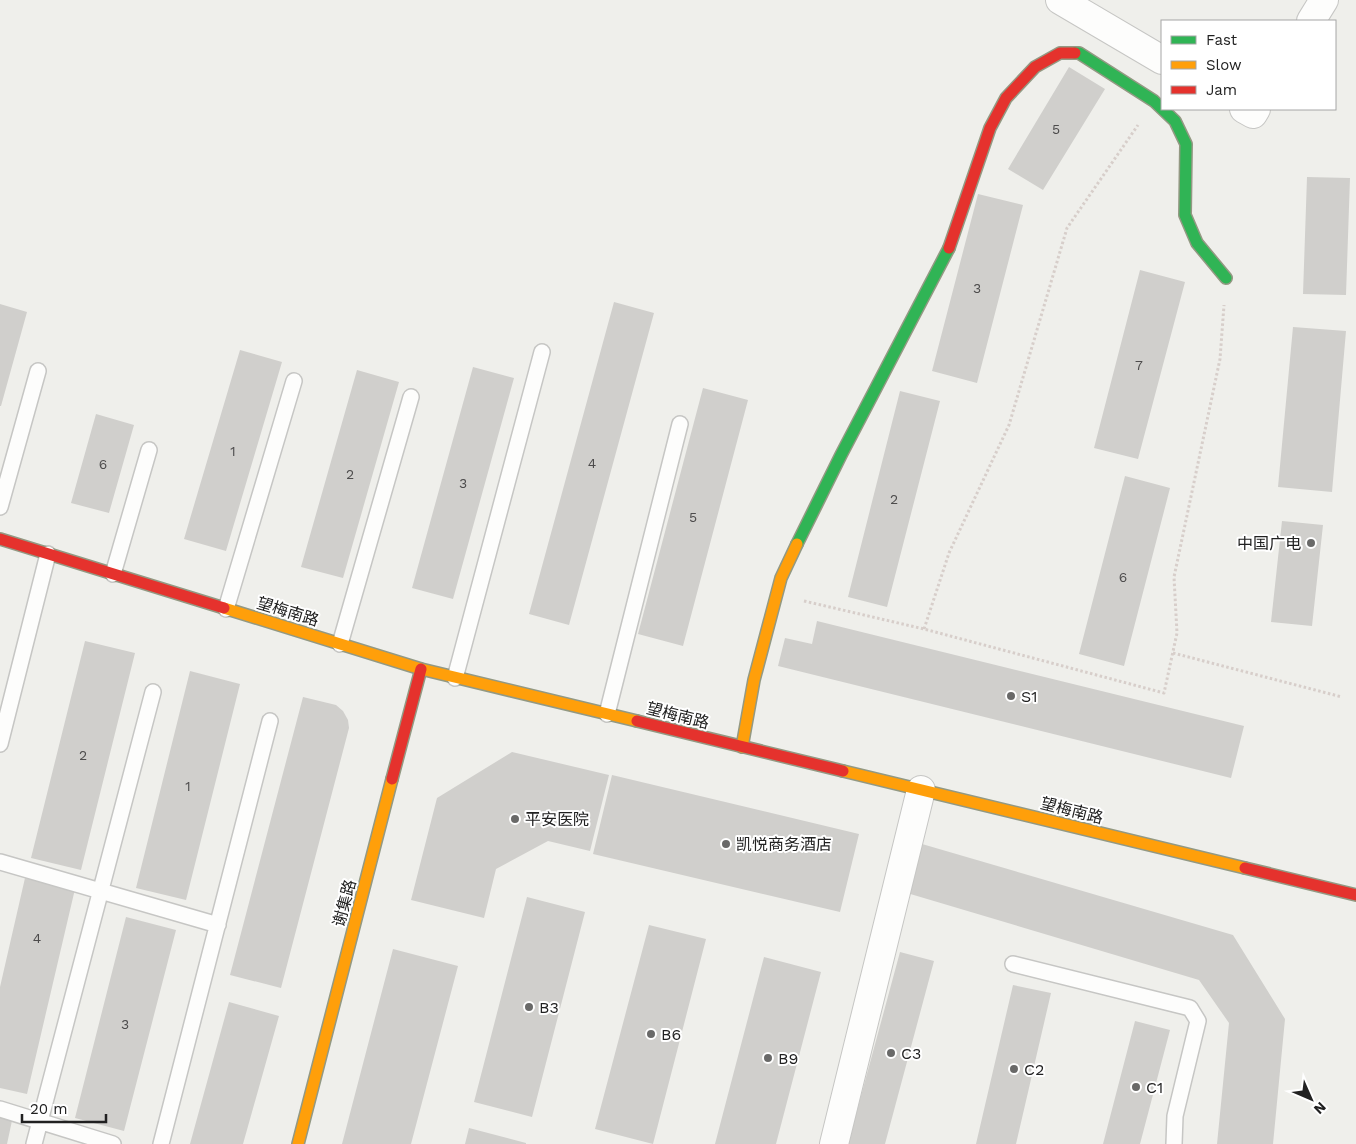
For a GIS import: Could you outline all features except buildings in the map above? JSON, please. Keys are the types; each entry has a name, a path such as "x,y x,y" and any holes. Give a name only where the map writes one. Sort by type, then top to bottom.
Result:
{"street":[{"path":"1060,0 1161,59"},
{"path":"1312,20 1324,0"},
{"path":"742,747 754,680 780,578 948,250 990,128 1006,98 1036,66 1060,52 1080,53 1154,101 1161,108"},
{"path":"1163,110 1175,121 1186,144 1185,215 1197,243 1226,278"},
{"path":"1246,110 1253,114 1255,110"},
{"name":"望梅南路","path":"0,539 421,670 1356,896"},
{"name":"谢集路","path":"298,1144 421,670"},
{"path":"834,1144 921,790"}],"lane":[{"path":"455,678 542,352"},
{"path":"0,507 38,371"},
{"path":"226,609 294,381"},
{"path":"340,644 412,396"},
{"path":"607,714 680,424"},
{"path":"113,574 149,450"},
{"path":"0,744 48,554"},
{"path":"34,1144 153,692"},
{"path":"161,1144 270,721"},
{"path":"0,862 218,925"},
{"path":"1013,964 1190,1008 1198,1021 1175,1116 1174,1144"},
{"path":"0,1109 113,1144"}],"path":[{"path":"924,629 949,553 1008,425 1067,228 1154,101"},
{"path":"776,595 924,629 1164,693 1177,633 1174,577 1220,360 1226,278"},
{"path":"1173,653 1342,696"}],"traffic: fast":[{"path":"1075,53 1079,53 1154,101 1161,108"},
{"path":"1163,110 1175,121 1186,144 1185,215 1197,243 1226,278"},
{"path":"797,544 841,455 949,248"}],"traffic: slow":[{"path":"742,747 754,680 781,578 797,544"},
{"path":"224,608 421,669 637,721"},
{"path":"843,771 1245,868"},
{"path":"298,1144 392,779"}],"traffic: jam":[{"path":"949,248 990,128 1006,98 1035,67 1060,53 1075,53"},
{"path":"0,539 224,608"},
{"path":"392,779 421,669"},
{"path":"637,721 843,771"},
{"path":"1245,868 1356,895"}],"place":[{"name":"中国广电","path":"1311,543"},
{"name":"S1","path":"1011,696"},
{"name":"平安医院","path":"515,819"},
{"name":"凯悦商务酒店","path":"726,844"},
{"name":"B3","path":"529,1007"},
{"name":"B6","path":"651,1034"},
{"name":"C3","path":"891,1053"},
{"name":"B9","path":"768,1058"},
{"name":"C2","path":"1014,1069"},
{"name":"C1","path":"1136,1087"}]}
